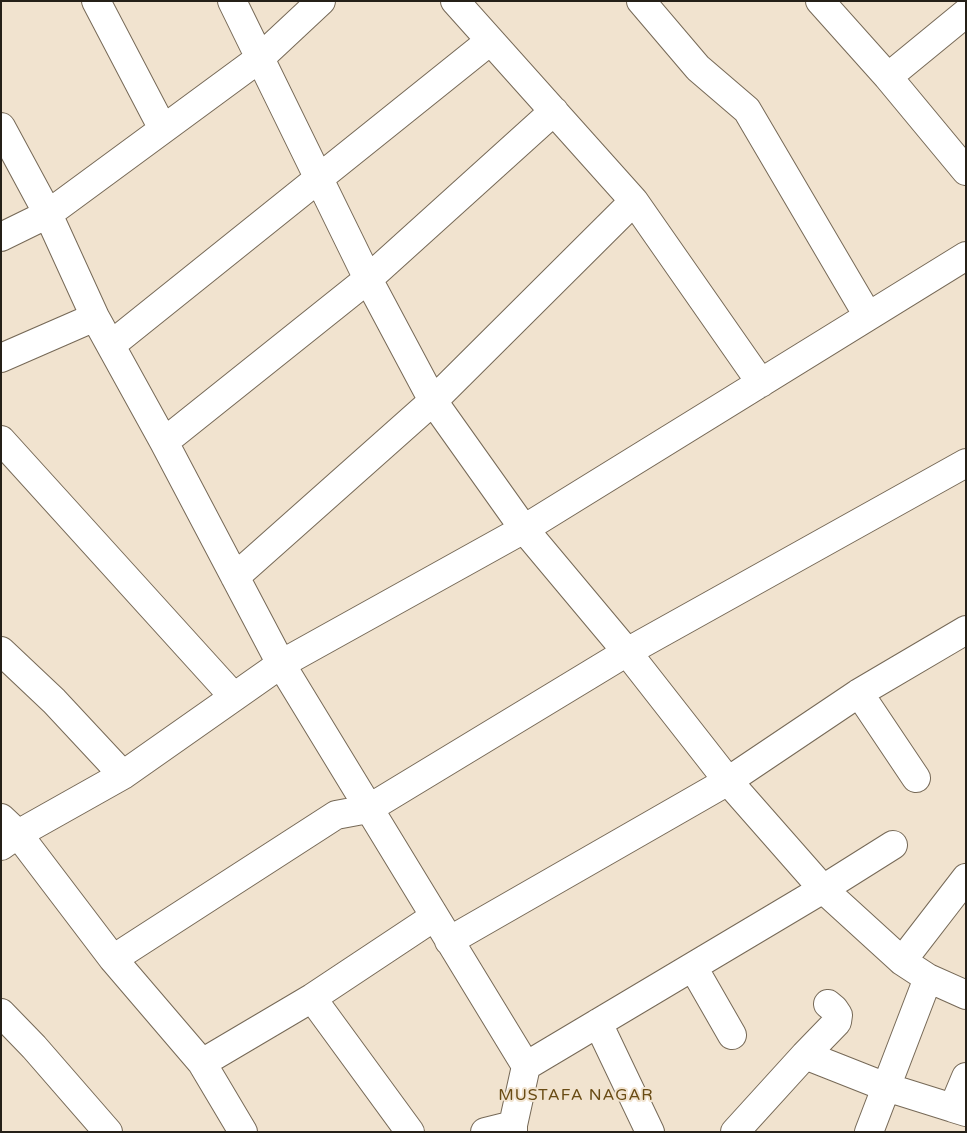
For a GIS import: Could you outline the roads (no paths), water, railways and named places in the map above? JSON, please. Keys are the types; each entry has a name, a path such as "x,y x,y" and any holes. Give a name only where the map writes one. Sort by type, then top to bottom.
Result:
{"street":[{"path":"96,1 163,129"},
{"path":"232,1 318,180 432,401 524,530 627,652 728,781 823,890 902,961 928,978 966,995"},
{"path":"1,237 48,214 260,58 321,1"},
{"path":"455,1 634,201 761,383"},
{"path":"641,1 698,68 747,110 868,316"},
{"path":"820,1 888,77 966,172"},
{"path":"961,1 966,8"},
{"path":"888,77 966,13"},
{"path":"111,345 490,41"},
{"path":"164,442 368,279 554,111"},
{"path":"1,127 48,214 95,317 164,442 281,664 368,810 526,1066 513,1128 484,1132"},
{"path":"235,577 432,401 634,201"},
{"path":"243,1132 202,1063 7,833 123,775 281,664 524,530 966,256"},
{"path":"1,358 95,317"},
{"path":"1,440 234,697"},
{"path":"113,959 336,815 368,810 627,652 966,463"},
{"path":"449,942 728,781 859,692 966,630"},
{"path":"1,651 54,701 123,775"},
{"path":"859,692 916,778"},
{"path":"526,1066 823,890 893,845"},
{"path":"902,961 966,878"},
{"path":"202,1063 312,998 434,917"},
{"path":"693,967 732,1035"},
{"path":"869,1132 928,978"},
{"path":"312,998 410,1132"},
{"path":"748,1129 805,1055 838,1022 838,1015 828,1004"},
{"path":"1,1013 34,1047 108,1132"},
{"path":"598,1023 650,1132"},
{"path":"805,1055 886,1087 959,1110 966,1078"}],"district":[{"name":"MUSTAFA NAGAR","path":"576,1096"}]}
